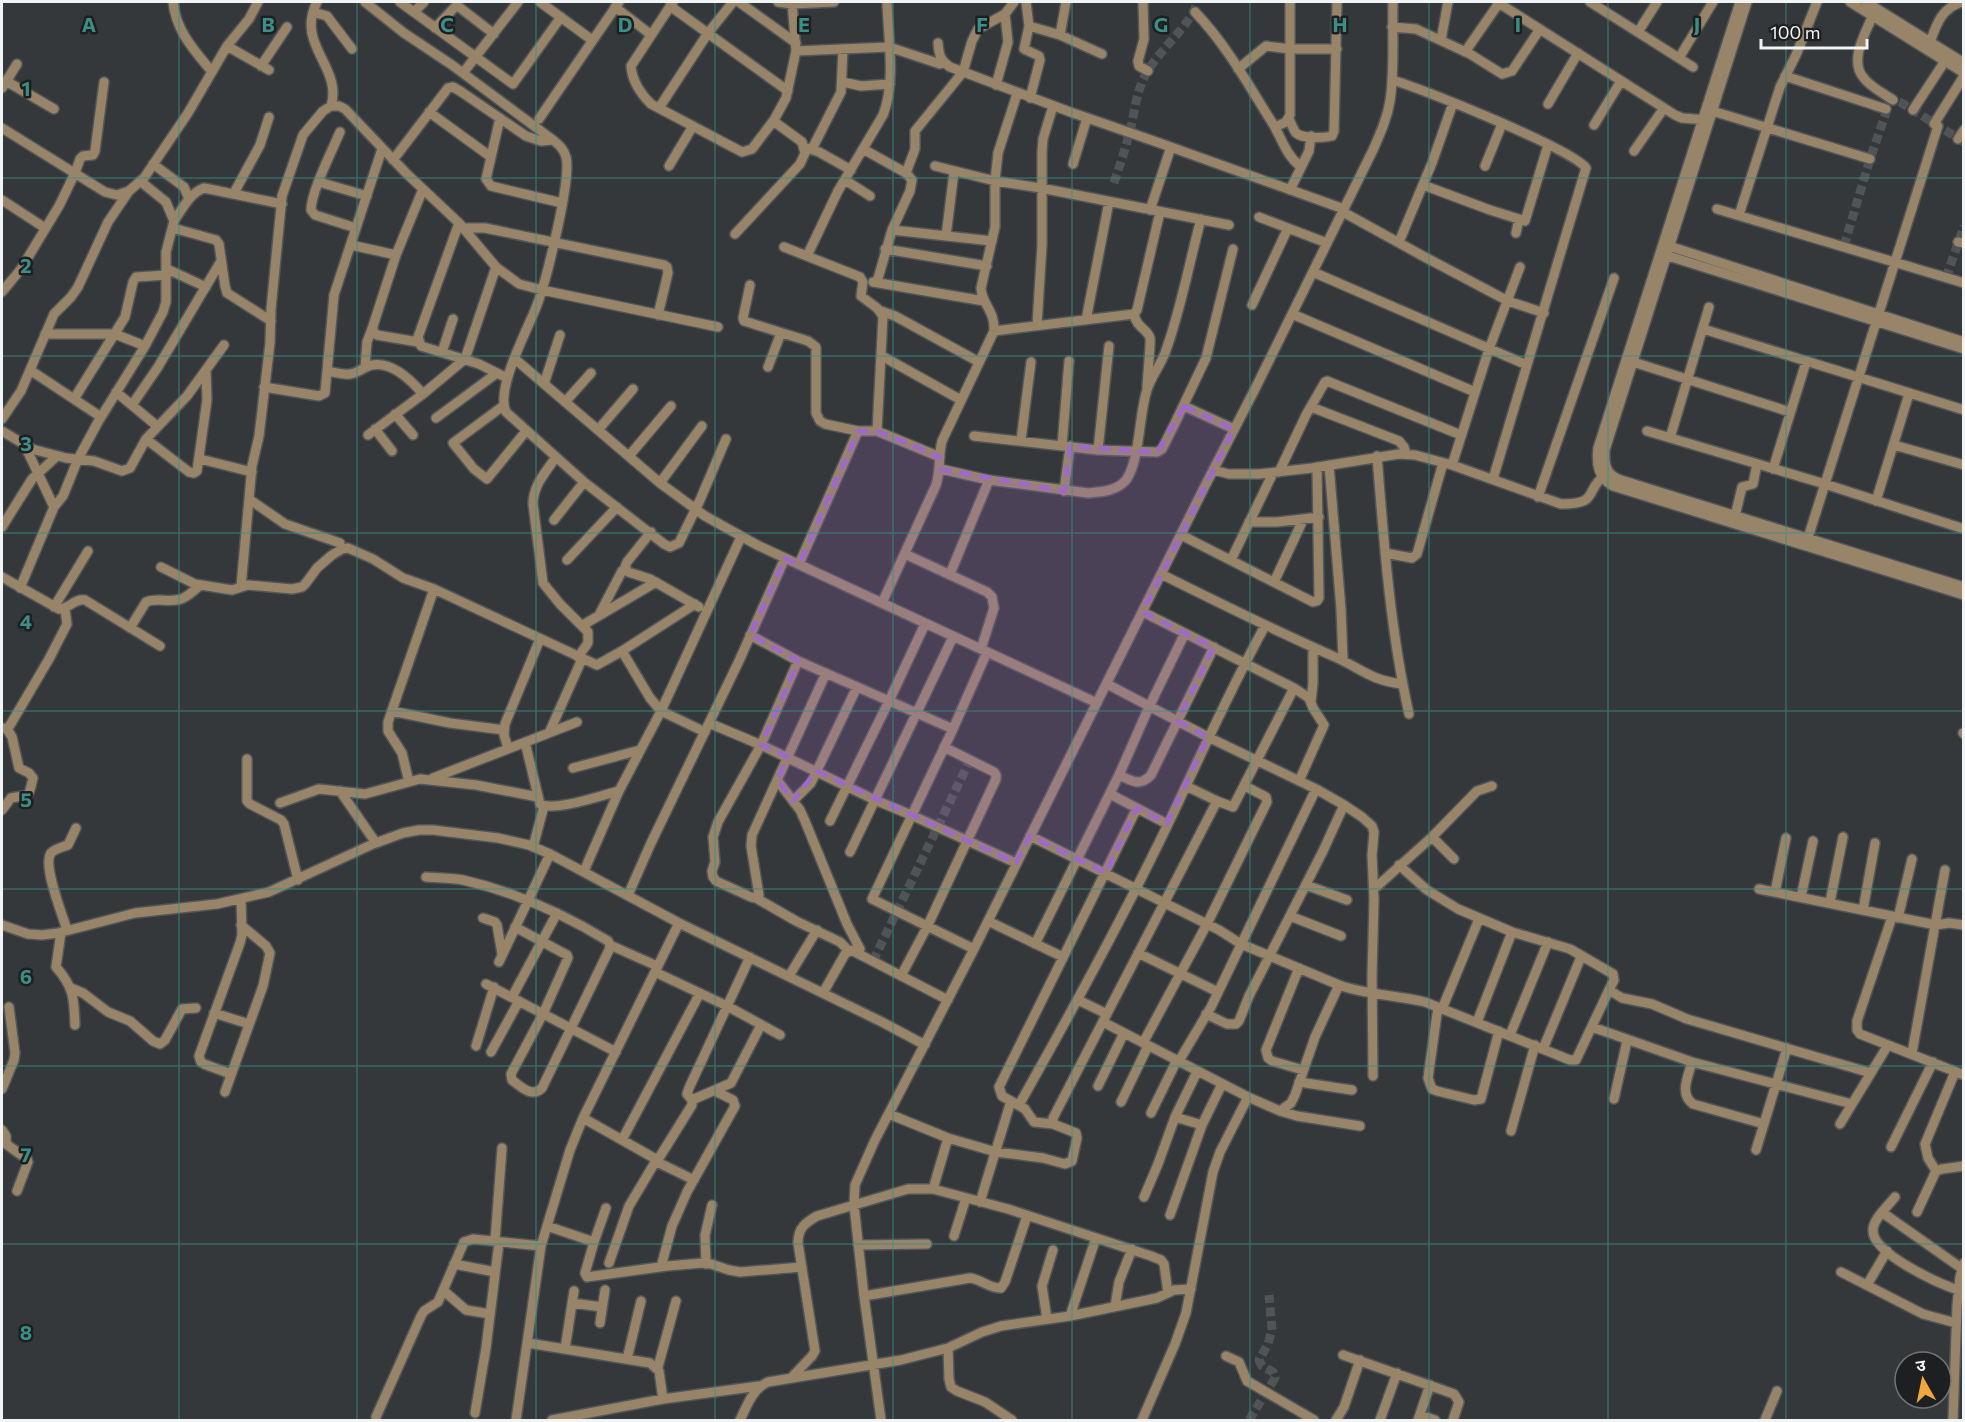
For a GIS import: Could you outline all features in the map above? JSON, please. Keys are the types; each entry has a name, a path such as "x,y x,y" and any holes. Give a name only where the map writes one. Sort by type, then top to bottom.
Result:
{"street":[{"path":"173,2 177,22 185,40 212,72"},
{"path":"2,419 21,391 54,315 78,287 108,222 129,191 153,164 188,113 226,46 249,19 258,2"},
{"path":"317,2 310,26 312,37 333,86 334,96 331,106"},
{"path":"365,2 376,5 404,33 463,73 552,140 562,148 567,159 562,202 542,290 507,378 503,406 506,412 584,482 651,532 663,544 670,547 680,543 726,439"},
{"path":"401,2 513,84 561,17"},
{"path":"414,12 424,2"},
{"path":"463,73 518,2"},
{"path":"540,2 592,40"},
{"path":"659,108 708,33 733,2"},
{"path":"739,2 796,47 843,49 889,47 940,64"},
{"path":"778,2 834,2"},
{"path":"807,256 829,210 887,104 890,84 887,2"},
{"path":"906,173 915,149 915,131 963,72 978,29 1005,14 1014,2"},
{"path":"1026,2 1029,26 1024,49 1039,56 1040,60 1030,98"},
{"path":"1060,35 1065,2"},
{"path":"1143,2 1144,39 1138,61 1139,66 1148,71"},
{"path":"1290,2 1288,119 1297,134 1328,137 1332,136 1334,131 1337,2"},
{"path":"881,1420 872,1366 858,1245 854,1205 855,1185 1313,272 1384,125 1392,80 1393,2"},
{"path":"1440,40 1448,2"},
{"path":"1465,52 1498,2 1682,118 1708,115 1766,127 1870,159"},
{"path":"1590,2 1693,67"},
{"path":"1638,32 1657,2"},
{"path":"1679,58 1713,2"},
{"path":"1740,2 1708,115 1605,450 1607,483 1620,489 1964,587"},
{"path":"1708,115 1748,2"},
{"path":"1739,215 1766,127 1817,2"},
{"path":"1806,542 1860,376 1936,125 1964,74 1874,15 1850,2"},
{"path":"1866,2 1964,63"},
{"path":"1930,42 1947,8 1962,2"},
{"path":"788,91 672,4 650,34 633,62 631,70 632,78 651,104 742,152 746,152 757,145 774,120 788,91 796,47 792,3"},
{"path":"538,119 617,4 650,34"},
{"path":"435,28 452,8 459,7 494,34"},
{"path":"313,12 327,16 352,49"},
{"path":"1195,12 1209,26 1275,127 1286,150 1300,166"},
{"path":"996,86 1008,42 1005,14"},
{"path":"1874,15 1858,55 1859,71 1871,85 1893,100"},
{"path":"1029,26 1060,35 1102,54"},
{"path":"226,46 265,68 287,27"},
{"path":"1392,27 1416,29 1465,52 1503,74 1512,71 1540,29"},
{"path":"938,42 939,56 942,62 950,67 1017,94 1343,210 1508,301 1544,313"},
{"path":"1238,69 1266,46 1290,49 1336,49"},
{"path":"735,234 800,164 837,101 843,82 843,49"},
{"path":"1548,104 1578,53"},
{"path":"1912,110 1945,61"},
{"path":"17,64 4,84 54,109"},
{"path":"1785,76 1886,109"},
{"path":"1392,80 1411,85 1548,145 1583,163 1586,172 1493,479"},
{"path":"1594,125 1621,81"},
{"path":"2,291 21,269 75,173 81,157 90,156 95,152 104,82"},
{"path":"843,82 861,86 890,84"},
{"path":"393,160 446,89 453,87 526,136 541,141 552,140"},
{"path":"882,603 936,485 941,469 942,441 993,331 993,314 984,301 981,288 993,241 998,153 1017,94"},
{"path":"1399,242 1454,103"},
{"path":"241,587 286,181 303,135 323,111 331,106 339,106 345,110 461,226 496,267 514,281 542,290 718,327"},
{"path":"1037,325 1042,246 1043,139 1053,106"},
{"path":"1635,151 1664,108"},
{"path":"429,112 491,157"},
{"path":"234,193 260,145 269,117"},
{"path":"500,118 486,179 490,186 562,202"},
{"path":"1073,164 1087,118"},
{"path":"1275,127 1288,119"},
{"path":"774,120 808,148 851,170"},
{"path":"1485,166 1502,124"},
{"path":"669,166 693,126"},
{"path":"2,130 105,192 117,195 129,191"},
{"path":"1958,139 1964,130"},
{"path":"339,132 311,206 313,213 356,228"},
{"path":"1290,190 1309,152 1311,136"},
{"path":"1423,185 1525,221 1548,145"},
{"path":"1134,314 1137,310 1155,211 1171,147"},
{"path":"264,387 323,395 325,393 334,295 382,149"},
{"path":"863,149 910,176 912,186 892,230 876,282"},
{"path":"153,164 184,187 189,199"},
{"path":"934,166 995,181 1229,225"},
{"path":"946,236 954,172"},
{"path":"845,180 870,196"},
{"path":"140,181 166,202 174,224 216,240 219,244 227,293 271,321"},
{"path":"319,182 367,196"},
{"path":"20,588 54,507 63,496 78,459 163,312 166,302 166,252 174,224 189,199 197,190 204,188 282,204"},
{"path":"365,367 367,342 396,255 423,189"},
{"path":"2,200 45,228"},
{"path":"1086,320 1109,202"},
{"path":"1717,209 1964,284"},
{"path":"1259,217 1327,243"},
{"path":"1147,390 1171,336 1201,219"},
{"path":"1516,233 1519,219"},
{"path":"461,226 485,228 664,265 668,273 658,315"},
{"path":"418,342 435,287 461,226"},
{"path":"1252,305 1288,228"},
{"path":"892,230 993,241"},
{"path":"351,245 396,255"},
{"path":"784,247 862,279 984,301"},
{"path":"885,249 987,266"},
{"path":"974,436 1098,450 1158,452 1162,449 1184,406 1206,358 1233,249"},
{"path":"1666,250 1877,318 1964,349"},
{"path":"132,405 221,261"},
{"path":"392,451 372,432 465,359 496,267"},
{"path":"1385,553 1412,558 1417,555 1447,464 1461,435 1489,349 1520,267"},
{"path":"74,399 125,316 136,277 167,272 206,287"},
{"path":"1313,272 1527,365"},
{"path":"862,279 861,296 881,311 895,316 979,362"},
{"path":"1538,497 1614,279"},
{"path":"750,285 744,321 808,341 816,346 816,412 820,421 858,431 877,431 940,457"},
{"path":"1670,438 1710,307"},
{"path":"877,431 884,321 881,311"},
{"path":"993,331 1134,314"},
{"path":"941,469 990,480 1064,490 1102,492 1113,489 1127,478 1136,452 1147,390 1150,342 1147,333 1138,326 1134,314"},
{"path":"1292,314 1475,393"},
{"path":"1877,318 1964,342"},
{"path":"442,352 453,319"},
{"path":"373,326 373,331 377,335 418,342 421,346 479,363 507,378"},
{"path":"1703,329 1964,410"},
{"path":"768,366 781,333"},
{"path":"45,334 115,334 145,346"},
{"path":"544,384 560,335"},
{"path":"2,431 32,449 57,456 94,461 126,471 130,468 146,439 187,396 224,345"},
{"path":"1098,450 1109,346"},
{"path":"882,356 961,400"},
{"path":"515,359 660,483 695,509 741,537 1097,703"},
{"path":"1064,490 1069,361"},
{"path":"1631,361 1790,412"},
{"path":"1021,440 1031,362"},
{"path":"1773,469 1806,362"},
{"path":"327,371 352,374 365,367 383,365 411,379 423,394"},
{"path":"30,370 101,417"},
{"path":"146,439 191,473 197,471 207,400 206,370"},
{"path":"436,418 497,373"},
{"path":"565,402 591,373"},
{"path":"1231,561 1249,522 1324,382 1327,381 1461,435"},
{"path":"598,430 633,389"},
{"path":"116,392 157,426"},
{"path":"1876,501 1909,394"},
{"path":"503,406 453,443 474,469 487,479 526,431"},
{"path":"629,456 671,406"},
{"path":"1184,406 1234,429"},
{"path":"1311,407 1399,441 1406,454"},
{"path":"395,414 413,435"},
{"path":"660,483 702,426"},
{"path":"799,564 858,431"},
{"path":"1647,431 1825,484 1964,529"},
{"path":"1894,445 1964,465"},
{"path":"24,446 54,507"},
{"path":"1213,470 1229,474 1276,472 1377,456 1406,454 1447,464 1560,504 1578,504 1587,501 1605,475"},
{"path":"2,527 32,479 57,456"},
{"path":"1377,456 1389,601 1409,714"},
{"path":"549,733 590,637 584,625 546,588 541,574 533,492 556,457"},
{"path":"200,459 252,472"},
{"path":"1735,516 1742,487 1753,484 1757,464"},
{"path":"1329,465 1341,609 1342,660"},
{"path":"1181,535 1313,602 1319,598 1317,467"},
{"path":"1605,475 1735,516 1964,595"},
{"path":"950,574 990,480"},
{"path":"554,520 584,482"},
{"path":"249,499 285,524 340,543"},
{"path":"567,560 617,507"},
{"path":"1249,522 1264,523 1319,517"},
{"path":"1274,582 1303,520"},
{"path":"651,532 627,562 628,572 656,582 706,612"},
{"path":"584,871 619,791 660,711 741,537"},
{"path":"161,567 195,584 232,590 248,585 292,589 302,586 332,555 348,548 373,559 397,575 434,589 580,658 600,664 695,604"},
{"path":"54,607 88,551"},
{"path":"906,554 987,592 992,597 994,608 984,651 953,729 872,899 974,949"},
{"path":"628,895 785,558"},
{"path":"598,617 622,571"},
{"path":"1161,574 1265,626 1342,660 1376,679 1402,684"},
{"path":"2,577 54,607 65,609 75,602 85,600 160,646"},
{"path":"584,625 656,582"},
{"path":"130,627 146,602 183,599 201,585"},
{"path":"409,782 402,753 388,731 388,722 434,589"},
{"path":"2,810 11,798 26,796 30,793 33,778 32,775 19,768 12,737 3,729 28,696 64,630 67,620 65,609"},
{"path":"1143,612 1305,694 1323,721 1324,728 1299,781"},
{"path":"830,821 925,624"},
{"path":"980,1202 1015,1103 1078,1000 1265,626"},
{"path":"1035,944 1110,794 1185,633"},
{"path":"750,635 798,661 953,729"},
{"path":"850,852 953,637"},
{"path":"508,748 504,730 540,639"},
{"path":"1119,775 1138,783 1145,782 1151,776 1214,647"},
{"path":"1311,702 1318,650"},
{"path":"622,651 660,711 761,745 874,800 1016,863"},
{"path":"798,661 761,745 718,822 713,837 715,862 712,871 716,880 756,898 796,921 840,942 845,947"},
{"path":"756,898 759,890 751,846 752,835 826,673"},
{"path":"1107,684 1208,737 1316,789 1372,826 1374,832 1372,855 1374,889 1373,1076"},
{"path":"793,801 808,788 857,687"},
{"path":"1186,786 1233,807 1294,688"},
{"path":"392,711 450,723 504,730"},
{"path":"430,779 577,722"},
{"path":"525,742 540,804 559,806 619,791"},
{"path":"901,976 927,927 996,779 996,775 944,747"},
{"path":"573,768 640,750"},
{"path":"247,759 247,801 281,820 284,824 298,880"},
{"path":"280,804 320,789 365,794 420,779 476,785 538,797"},
{"path":"777,780 805,821 860,949 858,953"},
{"path":"1121,1102 1146,1044 1268,802 1266,797 1245,786"},
{"path":"1374,889 1432,837 1477,791 1492,786"},
{"path":"1151,1113 1218,992 1316,789"},
{"path":"340,791 376,843"},
{"path":"1110,794 1167,824"},
{"path":"1053,1124 1053,1118 1216,801"},
{"path":"533,847 544,806"},
{"path":"1206,1014 1227,1024 1236,1024 1346,807"},
{"path":"889,1114 948,1138 996,1152 1069,1163 1073,1157 1076,1133 1053,1124 1034,1122 1025,1109 1002,1096 999,1091 1000,1082 1137,808"},
{"path":"75,1025 71,988 68,980 56,966 64,931 49,873 53,851 68,845 76,828"},
{"path":"2,925 28,934 42,935 135,913 173,910 241,899 269,892 338,859 403,833 433,830 498,837 550,854 679,923 925,1045"},
{"path":"1030,836 1207,924 1241,944 1339,985 1353,990 1407,998 1440,1008 1574,1061 1610,990 1614,980 1613,974 1570,949 1512,932 1479,919 1440,899 1399,865"},
{"path":"1432,837 1454,859"},
{"path":"1830,902 1843,837"},
{"path":"1775,892 1786,838"},
{"path":"1801,897 1813,840"},
{"path":"1863,910 1875,843"},
{"path":"483,918 497,925 500,959 550,854"},
{"path":"1912,858 1895,918 1856,1026 1860,1034 1959,1073 1925,1144 1928,1158 1936,1171"},
{"path":"1912,1053 1945,870"},
{"path":"426,877 463,880 529,899 583,926 608,941 610,945 780,1035"},
{"path":"1306,885 1347,900"},
{"path":"1759,889 1830,902 1895,918 1936,925 1949,923 1964,925"},
{"path":"231,1074 204,1064 199,1059 240,943 241,899"},
{"path":"491,1052 557,913"},
{"path":"1290,916 1341,936"},
{"path":"1479,919 1440,1008 1428,1078 1432,1089 1474,1100 1481,1099 1499,1031"},
{"path":"988,921 1063,957"},
{"path":"516,1420 541,1246 570,1150 583,1118 679,923"},
{"path":"225,1092 263,986 270,953 266,946 241,925"},
{"path":"515,927 567,955 568,958 543,1014 511,1074 512,1080 532,1093 537,1093 542,1088 610,945"},
{"path":"789,976 817,930"},
{"path":"1477,1022 1512,932"},
{"path":"1510,1035 1548,942"},
{"path":"822,993 845,954 851,950 948,1000"},
{"path":"1138,953 1218,992"},
{"path":"609,1263 629,1206 692,1105 692,1100 687,1094 689,1088 750,957"},
{"path":"1510,1131 1539,1047 1581,957"},
{"path":"1299,968 1266,1050 1272,1061 1303,1070"},
{"path":"1280,1111 1291,1103 1315,1037 1339,985"},
{"path":"476,1046 490,986 616,1052"},
{"path":"71,988 108,1012 130,1021 159,1044 165,1040 182,1009 196,1008"},
{"path":"1610,990 1622,998 1652,1004 1688,1019 1871,1073"},
{"path":"622,1140 700,993"},
{"path":"1078,1000 1124,1033 1248,1097 1297,1116 1360,1125"},
{"path":"2,1089 15,1053 7,1022 9,1008"},
{"path":"214,1013 249,1024"},
{"path":"692,1100 732,1083 761,1025"},
{"path":"1592,1027 1692,1062 1852,1104"},
{"path":"1098,1086 1124,1033"},
{"path":"1614,1099 1627,1041"},
{"path":"1840,1124 1887,1045"},
{"path":"1756,1150 1787,1048"},
{"path":"1692,1062 1685,1089 1688,1101 1764,1124"},
{"path":"1891,1147 1933,1062"},
{"path":"1144,1197 1175,1117 1197,1072"},
{"path":"1299,1082 1352,1090"},
{"path":"1170,1215 1202,1125 1222,1084"},
{"path":"661,1267 672,1226 694,1180 735,1106 733,1100 715,1091"},
{"path":"1142,1420 1182,1325 1213,1172 1248,1097"},
{"path":"1175,1117 1202,1125"},
{"path":"583,1118 694,1180"},
{"path":"2,1130 6,1136 2,1154"},
{"path":"933,1189 948,1138"},
{"path":"6,1144 26,1156 28,1162 17,1191"},
{"path":"475,1413 495,1272 502,1148"},
{"path":"1917,1212 1936,1171 1942,1168 1964,1166"},
{"path":"790,1378 814,1351 798,1243 800,1229 817,1216 908,1189 933,1189 966,1198 1161,1260 1165,1268 1168,1293"},
{"path":"1895,1197 1874,1224 1872,1230 1876,1242 1925,1276 1958,1290"},
{"path":"954,1236 966,1198"},
{"path":"706,1263 705,1235 712,1205"},
{"path":"606,1208 585,1273 587,1277 706,1263 740,1272 802,1267"},
{"path":"1883,1213 1963,1268 1958,1290 1953,1420"},
{"path":"864,1296 970,1278 994,1288 1001,1288 1028,1216"},
{"path":"547,1226 594,1242"},
{"path":"1070,1316 1096,1238"},
{"path":"376,1417 421,1316 424,1311 438,1302 462,1245 468,1239 541,1246"},
{"path":"858,1245 927,1244"},
{"path":"1115,1306 1119,1282 1132,1249"},
{"path":"1047,1319 1042,1286 1053,1250"},
{"path":"1867,1285 1887,1251"},
{"path":"454,1264 495,1272"},
{"path":"1841,1272 1923,1314 1956,1323"},
{"path":"552,1420 663,1399 759,1386 777,1380 872,1366 948,1348 1001,1326 1070,1316 1150,1300 1168,1293 1191,1289"},
{"path":"600,1323 605,1290"},
{"path":"444,1291 466,1310 490,1314"},
{"path":"566,1349 574,1291"},
{"path":"627,1359 641,1301"},
{"path":"663,1399 657,1367 676,1301"},
{"path":"572,1303 602,1307"},
{"path":"528,1343 650,1363 657,1367"},
{"path":"948,1348 951,1387 985,1402 1012,1420"},
{"path":"1343,1354 1454,1394 1459,1402 1453,1420"},
{"path":"1226,1356 1239,1362 1248,1381 1314,1420"},
{"path":"1340,1413 1360,1360"},
{"path":"1380,1420 1396,1373"},
{"path":"1430,1385 1419,1418 1435,1420"},
{"path":"740,1420 759,1386"},
{"path":"1765,1420 1777,1391"}],"highlighted area":[{"path":"1184,406 1234,429 1143,612 1214,647 1178,721 1208,737 1167,824 1137,808 1106,873 1030,836 1016,863 816,771 793,801 777,780 787,757 761,745 798,661 750,635 785,558 799,564 858,431 877,431 940,457 941,469 1064,491 1070,446 1157,452"}],"tunnel":[{"path":"1114,183 1142,83 1157,57 1182,29 1197,2"},
{"path":"1844,246 1890,101 1900,102 1964,142"},
{"path":"1946,278 1964,226"},
{"path":"873,961 970,760"},
{"path":"1249,1420 1275,1378 1273,1372 1262,1366 1259,1360 1268,1344 1272,1330 1269,1295"}]}
